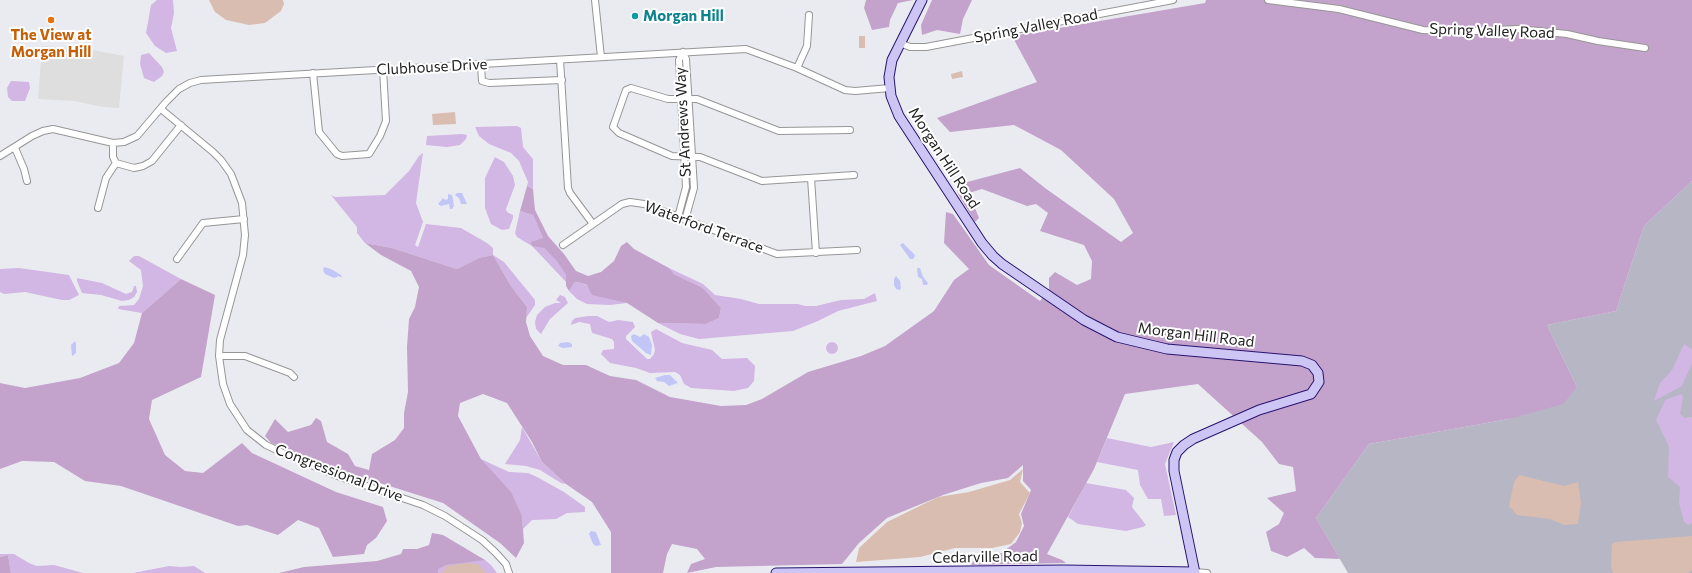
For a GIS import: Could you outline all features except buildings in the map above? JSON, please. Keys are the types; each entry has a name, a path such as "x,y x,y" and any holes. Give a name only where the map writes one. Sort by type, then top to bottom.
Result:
{"main road":[{"name":"Morgan Hill Road","path":"922,0 891,63 889,77 890,88 898,116 985,247 1002,264 1084,320 1117,337 1156,347 1302,361 1312,365 1316,370 1319,382 1311,394 1265,408 1193,439 1184,444 1177,452 1174,460 1174,471 1195,572"},
{"name":"Cedarville Road","path":"776,573 1063,570 1195,572"}],"street":[{"path":"595,0 601,57"},
{"name":"Spring Valley Road","path":"900,43 910,47 926,47 1173,0"},
{"name":"Spring Valley Road","path":"1268,0 1339,9 1424,30 1457,32 1518,29 1567,34 1604,42 1645,48"},
{"path":"797,68 806,46 810,25 809,15"},
{"name":"Clubhouse Drive","path":"0,156 32,136 43,131 53,129 112,143 124,142 137,136 179,89 190,83 222,79 746,49 797,68 850,91 890,88"},
{"name":"St Andrews Way","path":"683,52 686,60 693,192 685,220"},
{"name":"St Andrews Way","path":"678,217 686,187 679,60 683,52"},
{"path":"560,60 568,188 570,193 593,224"},
{"path":"481,65 482,80 489,84 562,80"},
{"path":"313,73 319,132 337,154 342,156 369,154 380,136 386,121 383,69"},
{"path":"850,130 779,131 697,99 668,99 631,88 626,90 613,127 619,133 672,156 700,157 762,181 854,175"},
{"name":"Congressional Drive","path":"161,109 213,152 230,174 242,203 245,235 242,255 220,340 219,356 223,384 230,404 247,430 266,445 294,458 343,478 423,505 445,516 482,540 506,564 509,573"},
{"path":"112,143 113,157 116,163 134,168 143,166 152,161 181,125"},
{"path":"15,148 24,169 27,181"},
{"path":"98,208 106,178 116,163"},
{"path":"811,178 816,253"},
{"name":"Waterford Terrace","path":"563,245 622,204 630,202 644,204 777,254 857,250"},
{"path":"177,259 202,223 244,219"},
{"path":"219,356 245,356 290,373 294,377"},
{"path":"1195,572 1207,573"}],"shaded area":[{"path":"157,0 173,0 174,13 171,28 177,51 166,53 155,46 146,33 151,5"},
{"path":"209,0 283,0 284,4 281,11 265,23 249,25 226,20 215,12"},
{"path":"866,0 913,0 898,3 890,20 889,27 872,30 864,8"},
{"path":"932,0 972,0 963,19 960,34 937,30 922,35 921,25"},
{"path":"1206,0 1692,0 1692,181 1644,226 1616,311 1547,325 1577,387 1563,404 1509,419 1369,444 1316,518 1340,559 1315,558 1304,548 1287,557 1271,551 1266,532 1279,524 1284,513 1267,498 1296,491 1293,467 1279,464 1262,442 1198,384 1125,394 1094,469 1047,554 1066,563 971,565 975,558 1000,554 1016,542 1024,526 1021,514 1031,490 1023,481 1023,465 1008,478 981,483 943,495 887,518 859,543 842,564 716,567 687,573 691,564 705,559 697,549 672,544 667,554 663,573 611,573 611,532 592,502 566,484 542,462 532,442 507,403 483,394 460,403 458,416 481,459 511,492 522,516 524,543 516,558 500,543 443,503 339,470 271,443 265,436 275,419 288,432 311,425 316,418 321,421 327,442 348,454 355,466 369,470 372,454 395,440 404,428 404,413 408,392 407,347 409,319 415,307 419,287 411,271 381,255 365,243 392,248 457,269 479,258 493,255 511,286 527,307 526,322 530,336 543,356 563,365 586,365 610,376 636,380 670,397 721,406 746,405 762,399 808,372 861,356 885,346 934,311 954,280 969,269 944,243 946,212 953,214 989,265 1040,301 1049,289 1049,278 1055,272 1077,285 1091,279 1092,261 1084,245 1040,231 1048,213 1036,204 1027,206 982,189 969,193 979,218 975,222 958,194 956,185 1020,168 1045,188 1121,242 1133,233 1114,199 1061,150 1014,125 950,132 937,118 1037,82 1012,36 1205,3"},
{"path":"859,36 865,36 865,48 859,48"},
{"path":"42,46 88,49 124,56 119,108 103,107 74,101 38,99"},
{"path":"149,53 162,67 164,72 162,76 154,82 144,78 140,64 141,55"},
{"path":"962,71 963,77 952,79 951,74"},
{"path":"11,81 29,82 30,88 25,101 12,101 8,97 7,88"},
{"path":"455,112 456,124 433,125 432,114"},
{"path":"517,126 521,128 523,147 533,159 533,189 527,186 528,182 519,161 511,153 489,144 479,136 475,127"},
{"path":"467,135 466,139 460,145 447,147 426,145 427,136"},
{"path":"423,153 416,203 423,222 415,245 418,247 426,224 461,228 493,248 493,255 479,258 457,269 392,248 365,243 357,233 357,227 331,195 335,197 385,195 409,171 419,156"},
{"path":"495,157 504,162 513,176 515,185 506,209 507,212 513,215 509,229 502,230 491,224 485,208 485,178"},
{"path":"1692,181 1692,573 1348,573 1316,518 1369,444 1509,419 1577,387 1547,325 1616,311 1644,226"},
{"path":"527,186 533,189 535,210 548,236 564,254 576,271 588,276 601,272 614,261 621,246 627,242 634,249 669,268 674,274 703,288 721,308 719,318 706,324 658,323 627,303 592,295 587,285 582,283 575,282 569,291 566,286 566,275 557,261 544,248 532,246 531,242 543,238 533,215 520,211"},
{"path":"520,211 533,215 543,238 544,248 557,260 566,275 566,282 532,246 517,237 515,233"},
{"path":"493,255 504,262 535,300 535,305 526,318 527,307 511,286"},
{"path":"134,256 139,256 181,279 142,313 118,309 119,306 134,305 139,299 143,286 141,270 129,261"},
{"path":"19,268 69,275 79,295 69,300 62,300 25,292 4,294 0,292 0,269"},
{"path":"669,268 703,284 715,295 741,299 759,304 798,304 805,306 816,306 841,300 864,299 875,293 877,301 838,311 793,331 699,339 680,334 658,323 706,324 719,318 721,308 703,288 674,274"},
{"path":"77,278 102,283 126,294 132,292 134,286 136,286 137,292 134,297 129,300 122,301 101,295 82,293"},
{"path":"181,279 215,295 201,377 152,400 149,419 165,455 185,471 203,473 242,443 252,453 336,492 383,507 387,521 376,538 367,545 364,554 333,557 319,528 298,520 278,535 247,525 238,526 121,486 85,481 54,462 22,461 0,469 0,383 25,388 80,378 119,363 134,343 142,313"},
{"path":"575,282 582,283 613,299 627,303 610,305 587,304 577,299 569,291"},
{"path":"560,295 565,297 568,303 550,319 541,334 536,329 535,322 537,315 545,307 555,303 561,303 556,300"},
{"path":"597,316 609,322 618,320 633,322 635,327 626,336 626,339 647,359 650,359 654,354 655,350 651,332 656,329 682,343 712,350 722,359 747,358 755,366 754,381 748,388 734,391 691,388 684,384 680,375 675,372 650,373 636,368 610,363 601,354 603,350 614,349 614,342 612,339 592,333 590,324 579,322 571,325 575,318"},
{"path":"832,342 836,344 838,348 836,352 832,354 828,352 826,348 828,344"},
{"path":"1684,344 1692,349 1692,363 1682,386 1654,401 1660,383 1672,370"},
{"path":"1681,394 1683,397 1680,414 1685,418 1692,417 1692,523 1688,525 1684,522 1679,503 1680,487 1668,477 1669,447 1656,420 1665,400"},
{"path":"522,427 542,462 566,484 561,483 540,470 526,466 505,464 520,440"},
{"path":"1107,438 1151,447 1174,442 1165,464 1176,515 1164,516 1161,499 1148,499 1140,485 1138,470 1097,462"},
{"path":"481,459 509,472 528,473 537,477 564,492 585,507 585,512 567,513 556,519 532,520 523,529 522,516"},
{"path":"1023,469 1020,482 1030,493 1019,514 1022,523 1020,532 1011,544 992,548 955,548 920,557 856,562 859,548 887,522 938,497 969,492 1010,480"},
{"path":"1519,475 1564,486 1578,482 1581,503 1578,524 1564,525 1550,519 1517,515 1509,506 1514,482"},
{"path":"1086,483 1126,490 1134,498 1132,507 1146,525 1126,531 1078,524 1068,517"},
{"path":"432,533 443,535 485,560 447,565 438,569 438,573 279,573 304,567 377,561 401,554 403,549 417,549 429,545"},
{"path":"1692,536 1692,570 1688,573 1613,573 1611,567 1612,544 1616,542"},
{"path":"0,554 14,554 37,566 54,565 83,573 11,573 8,555 0,557"},
{"path":"8,555 11,573 0,573 0,557"},
{"path":"485,560 497,573 438,573 437,569 447,565"},
{"path":"467,563 478,564 486,573 442,573 447,566"},
{"path":"169,566 194,566 205,573 133,573"}],"sand":[{"path":"457,193 462,193 467,204 461,204 459,198 455,195"},
{"path":"448,194 452,195 454,206 452,209 450,209 449,204 441,206 438,204 443,198 445,200 448,199"},
{"path":"903,243 914,254 915,256 913,259 910,259 900,245"},
{"path":"324,267 341,275 342,278 339,276 334,278 325,274 323,270"},
{"path":"917,268 920,268 923,277 928,283 927,285 923,285 922,279 918,277"},
{"path":"896,276 900,281 900,290 896,289 894,285 894,279"},
{"path":"634,334 640,337 644,334 649,337 652,345 651,355 646,353 632,341 631,336"},
{"path":"75,341 76,353 72,356 71,345"},
{"path":"568,342 572,344 572,347 563,348 558,346 560,343"},
{"path":"670,375 678,383 669,386 664,382 657,381 655,378"},
{"path":"591,531 596,532 601,545 596,546 593,544 589,534"}],"place":[{"name":"Morgan Hill","path":"635,16"},
{"name":"The View at Morgan Hill","path":"51,20"}]}
